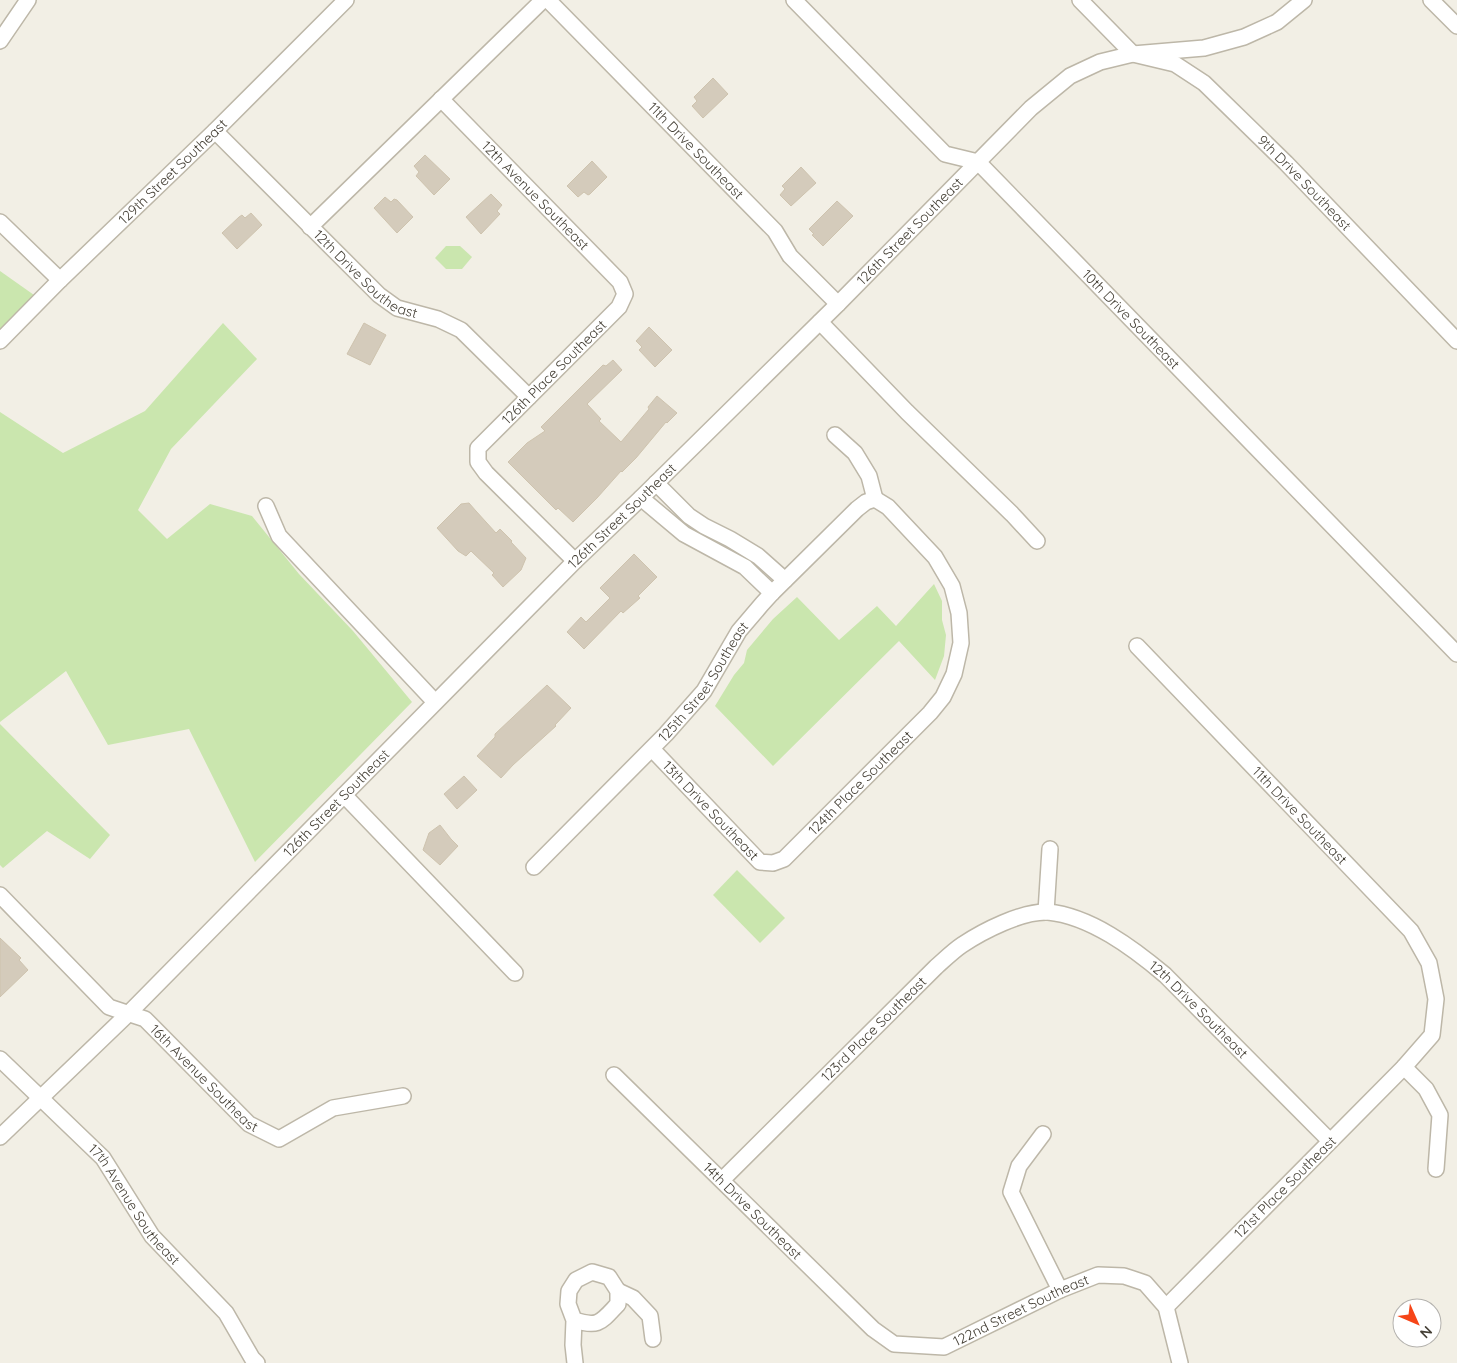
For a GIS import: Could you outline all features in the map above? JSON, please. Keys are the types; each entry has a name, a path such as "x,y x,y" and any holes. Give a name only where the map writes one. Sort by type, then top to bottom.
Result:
{"street":[{"path":"0,41 28,0"},
{"name":"129th Street Southeast","path":"0,341 346,0"},
{"path":"310,227 543,0"},
{"name":"11th Drive Southeast","path":"548,0 775,231 790,256 838,304"},
{"path":"794,0 945,154 978,162"},
{"path":"1080,0 1133,54"},
{"name":"126th Street Southeast","path":"0,1137 128,1014 575,561 820,322 1031,108 1070,76 1100,62 1133,54 1204,48 1244,37 1278,22 1304,0"},
{"path":"1431,0 1457,26"},
{"name":"9th Drive Southeast","path":"1133,54 1175,64 1204,83 1286,163 1457,341"},
{"name":"12th Avenue Southeast","path":"441,99 620,282 625,294"},
{"name":"12th Drive Southeast","path":"215,131 379,295 397,308 438,319 461,330 529,397"},
{"name":"10th Drive Southeast","path":"978,162 1457,654"},
{"path":"0,222 60,280"},
{"name":"126th Place Southeast","path":"575,561 486,473 478,462 478,448 619,307 625,294"},
{"path":"820,322 907,412 1012,514 1037,541"},
{"path":"835,435 855,453 869,476 875,499"},
{"path":"656,483 689,516 758,556 785,580"},
{"path":"641,498 684,534 745,567 772,593"},
{"name":"125th Street Southeast","path":"534,868 652,749 704,691 739,631 772,593 857,509 866,502 875,499"},
{"name":"124th Place Southeast","path":"773,863 784,859 930,713 943,697 954,674 961,643 959,612 952,586 935,557 888,507 875,499"},
{"path":"266,506 279,536 435,702"},
{"name":"11th Drive Southeast","path":"1137,646 1411,931 1429,963 1436,999"},
{"name":"13th Drive Southeast","path":"652,749 760,862 773,863"},
{"path":"344,796 515,973"},
{"path":"1046,912 1050,849"},
{"name":"16th Avenue Southeast","path":"0,895 109,1007 145,1019 249,1124 279,1139 333,1108 403,1096"},
{"name":"12th Drive Southeast","path":"1046,912 1069,917 1094,927 1123,942 1143,957 1165,975 1330,1142"},
{"name":"123rd Place Southeast","path":"722,1180 936,967 961,945 998,925 1025,915 1046,912"},
{"name":"121st Place Southeast","path":"1166,1307 1404,1067 1432,1035 1436,999"},
{"name":"17th Avenue Southeast","path":"0,1059 103,1158 152,1236 226,1313 252,1358 257,1363"},
{"path":"1404,1067 1426,1089 1440,1116 1436,1170"},
{"name":"14th Drive Southeast","path":"614,1075 873,1329 894,1344"},
{"path":"1043,1134 1019,1166 1011,1192 1060,1290"},
{"path":"575,1363 573,1345 574,1320 568,1304 569,1291 576,1280 592,1272 608,1277 618,1291 633,1298 650,1316 653,1339"},
{"name":"122nd Street Southeast","path":"894,1344 944,1347 1060,1290 1098,1275 1124,1276 1145,1282 1166,1307"},
{"path":"574,1320 585,1324 594,1324 605,1318 618,1304 618,1291"},
{"path":"1166,1307 1180,1363"}],"green space":[{"path":"446,246 460,246 472,257 462,269 446,269 435,258"},
{"path":"0,271 34,295 0,329"},
{"path":"223,323 257,359 171,449 138,510 167,539 210,504 252,516 299,574 353,631 412,702 255,862 189,729 108,745 66,671 0,722 0,412 63,453 145,411"},
{"path":"934,584 942,601 942,620 946,635 944,656 935,680 899,641 773,766 715,706 734,675 744,663 747,650 773,619 797,597 839,640 877,606 896,626"},
{"path":"0,724 110,835 90,859 47,831 3,868 0,865"},
{"path":"737,870 785,918 760,943 713,895"}],"building":[{"path":"713,78 728,94 703,118 692,106 697,101 694,97"},
{"path":"425,155 450,179 434,195 416,176 419,172 414,166"},
{"path":"592,161 607,177 590,194 588,195 584,192 578,197 567,186"},
{"path":"801,167 816,183 791,206 780,195 785,189 782,186"},
{"path":"491,194 502,205 497,211 500,214 481,234 466,217"},
{"path":"385,197 391,202 394,199 397,200 413,217 397,233 374,208"},
{"path":"837,201 853,216 823,246 809,229"},
{"path":"251,213 262,225 237,249 222,233 239,217 242,215 245,218"},
{"path":"364,323 386,335 370,365 347,354"},
{"path":"649,327 672,350 655,367 639,350 642,347 636,341"},
{"path":"613,360 622,370 587,404 601,419 599,421 621,442 649,409 648,407 657,396 677,413 666,422 636,458 621,471 573,522 558,508 556,510 508,462 527,443 545,431 541,427 603,365 606,366"},
{"path":"469,503 496,533 500,529 526,558 521,570 503,587 492,575 494,573 471,551 466,556 458,551 437,528 461,504"},
{"path":"634,554 657,577 638,596 640,598 623,613 621,611 584,649 567,632 581,617 586,622 610,598 600,588"},
{"path":"547,685 571,708 556,726 501,778 477,756 495,737 495,734"},
{"path":"464,776 477,790 457,809 444,794"},
{"path":"440,825 458,846 440,865 423,850 429,833"},
{"path":"0,938 21,958 19,960 28,970 0,997"}]}
